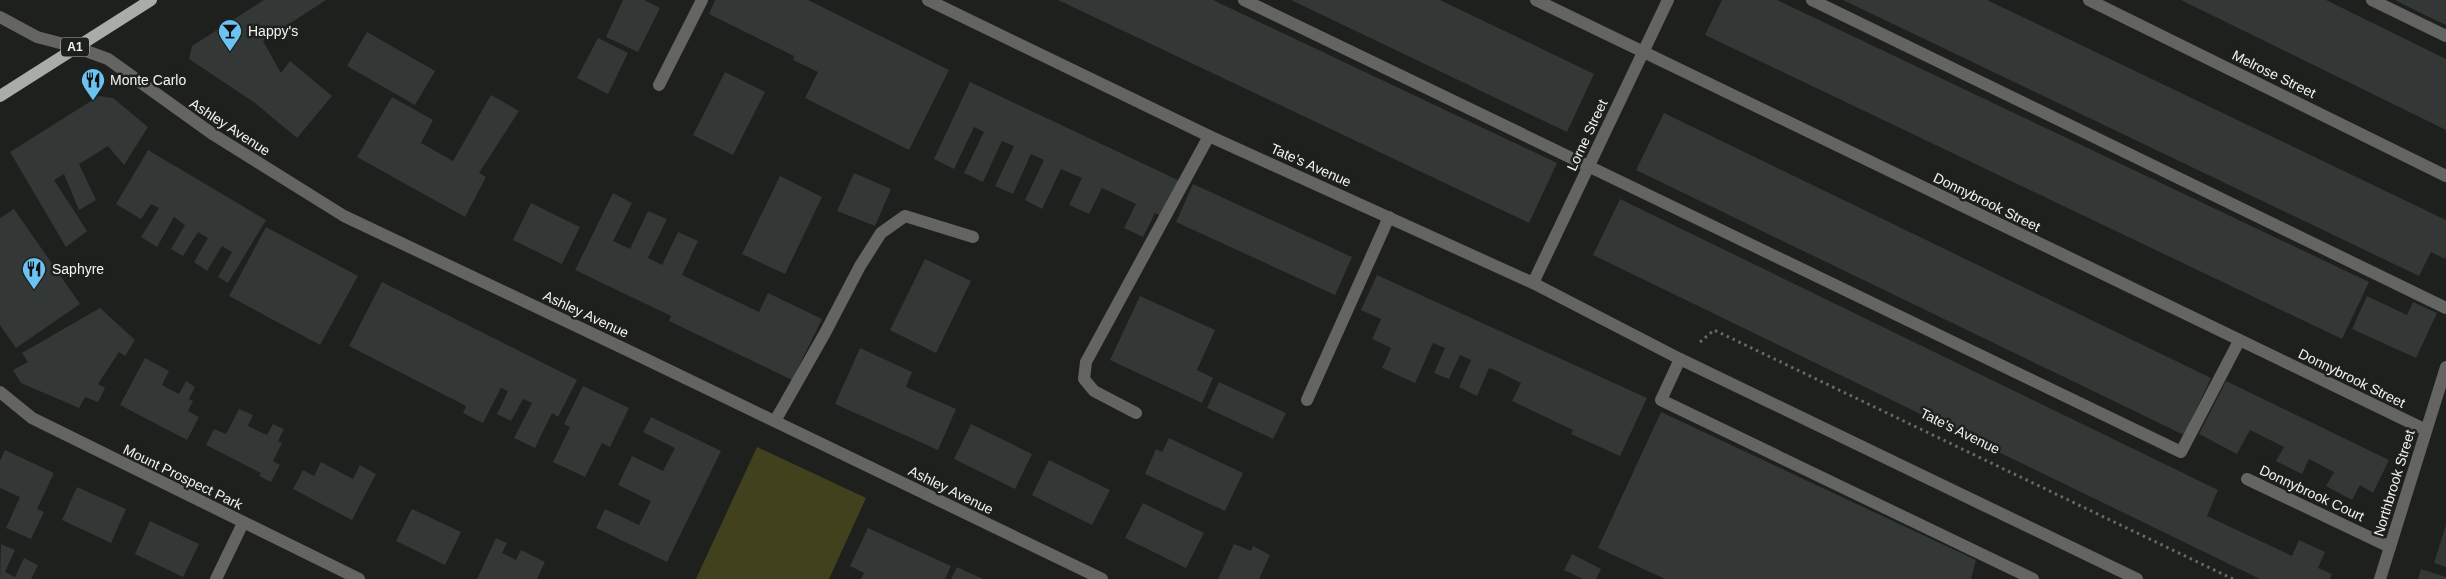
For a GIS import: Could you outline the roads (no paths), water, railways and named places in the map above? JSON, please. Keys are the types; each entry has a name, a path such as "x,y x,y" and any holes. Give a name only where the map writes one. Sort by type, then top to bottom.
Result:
{"main road":[{"name":"A1","path":"0,96 151,0"}],"street":[{"path":"660,85 702,0"},
{"name":"Tate's Avenue","path":"928,0 1210,136 1533,283 1680,359 2137,579"},
{"path":"1244,0 2181,452 2239,341"},
{"name":"Donnybrook Street","path":"1536,0 2426,430"},
{"name":"Lorne Street","path":"1533,283 1668,0"},
{"path":"1812,0 2446,308"},
{"name":"Melrose Street","path":"2089,0 2446,176"},
{"path":"2372,0 2446,36"},
{"name":"Ashley Avenue","path":"0,17 37,37 75,47 108,59 214,136 344,216 1102,579"},
{"path":"1136,414 1094,390 1084,379 1086,362 1210,136"},
{"path":"775,421 825,333 860,266 881,233 905,216 973,237"},
{"path":"1307,400 1389,217"},
{"path":"1680,359 1662,400 2033,579"},
{"name":"Northbrook Street","path":"2380,579 2446,367"},
{"name":"Mount Prospect Park","path":"0,392 32,418 358,579"},
{"name":"Donnybrook Court","path":"2247,479 2390,547"},
{"path":"216,579 243,523"}],"place":[{"name":"Happy's","path":"230,52"},
{"name":"Monte Carlo","path":"93,101"},
{"name":"Saphyre","path":"34,290"}]}
